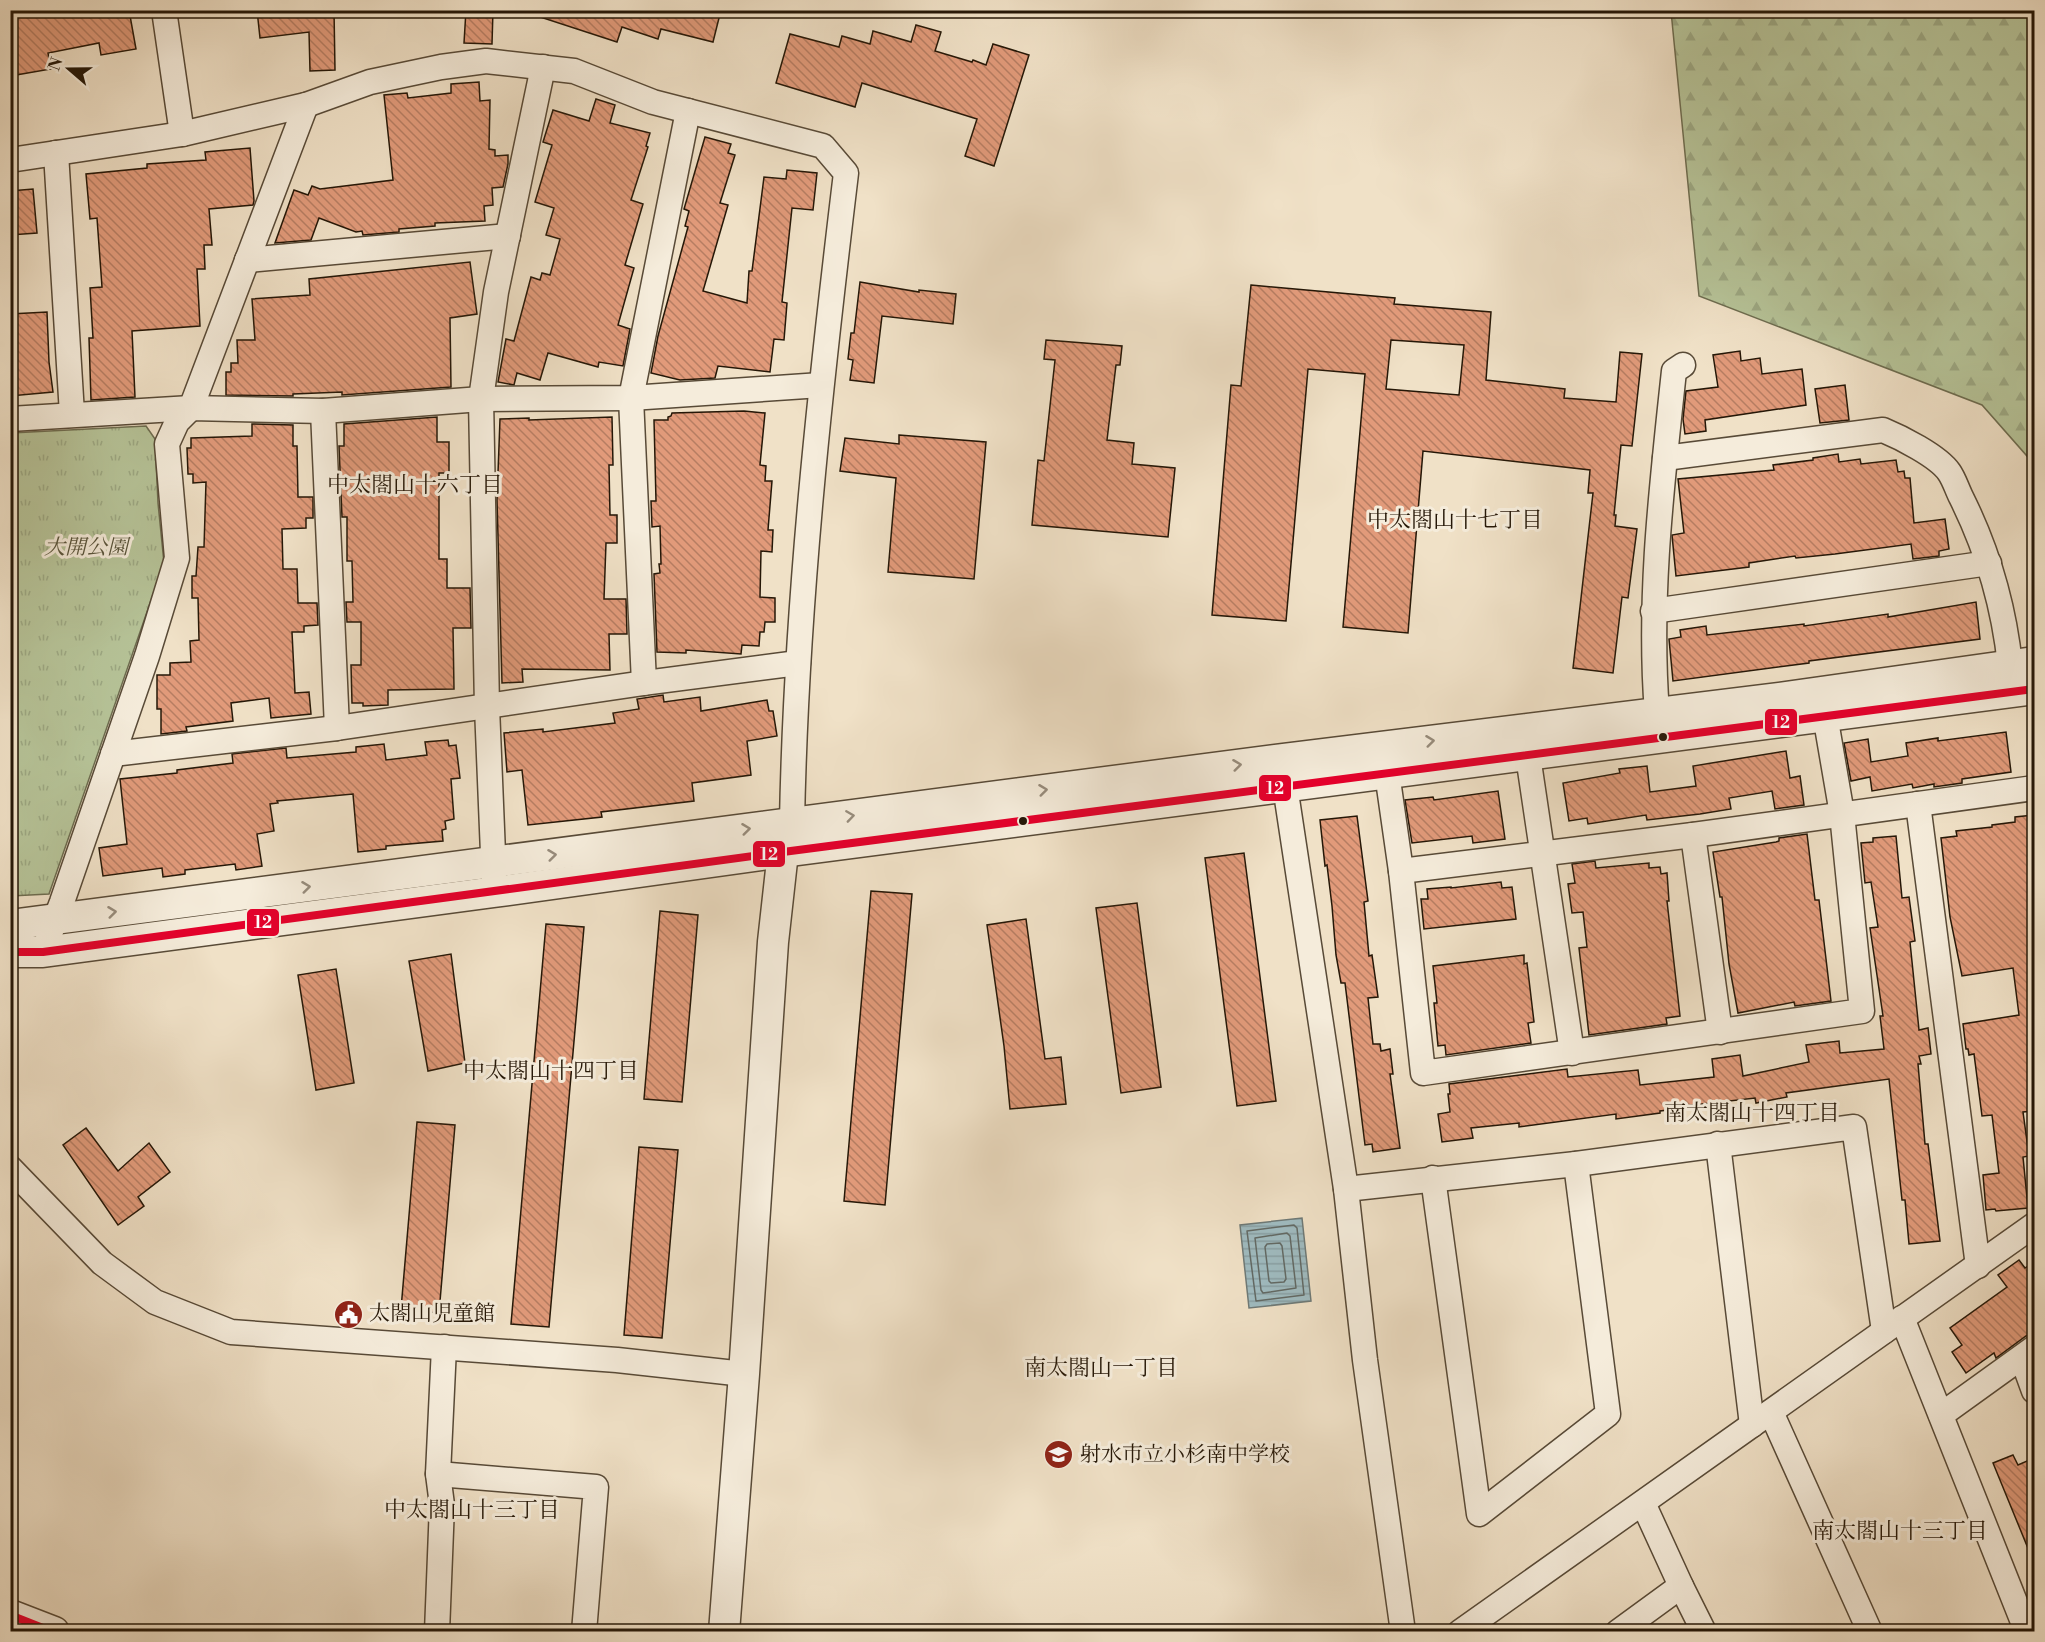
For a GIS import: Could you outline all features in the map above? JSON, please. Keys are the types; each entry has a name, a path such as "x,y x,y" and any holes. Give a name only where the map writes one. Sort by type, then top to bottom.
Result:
{"street":[{"path":"164,10 182,134"},
{"path":"10,160 182,134 306,105 370,82 441,67 486,61 574,71 654,102 823,147 846,173 821,385 798,663 792,824 783,852 772,954 724,1632"},
{"path":"494,892 487,707 481,399 496,291 543,67"},
{"path":"43,952 147,656 177,558 167,444 177,422 191,408 306,105"},
{"path":"644,683 631,398 688,111"},
{"path":"56,153 72,414"},
{"path":"247,260 508,236"},
{"path":"1657,712 1653,611 1674,371 1683,365"},
{"path":"10,419 191,408 322,411 481,399 631,398 821,385"},
{"path":"322,411 337,728"},
{"path":"10,925 1787,697 2022,664 2008,644 1989,563 1975,524 1948,470 1909,441 1883,430 1665,458"},
{"path":"1653,611 1989,563"},
{"path":"113,754 337,728 798,663"},
{"path":"10,952 43,952 783,852 2034,689"},
{"path":"1387,773 1401,871 1423,1073 1862,1011 1842,814 1825,715"},
{"path":"1528,756 1572,1053"},
{"path":"1284,786 1346,1189 1365,1360 1403,1632"},
{"path":"1401,871 1693,835 2034,788"},
{"path":"1918,804 1978,1266"},
{"path":"1693,835 1720,1032"},
{"path":"1346,1189 1576,1164 1854,1127 1893,1324 1941,1415 2027,1632"},
{"path":"1718,1144 1761,1419 1870,1632"},
{"path":"1433,1179 1479,1514 1608,1414 1576,1164"},
{"path":"10,1168 102,1263 155,1302 231,1332 616,1360 744,1374"},
{"path":"1460,1632 2034,1225"},
{"path":"437,1632 442,1505 438,1474 444,1347"},
{"path":"1941,1415 2028,1353 2034,1391"},
{"path":"438,1474 596,1487 584,1632"},
{"path":"1643,1503 1704,1632"},
{"path":"1618,1632 1681,1586"},
{"path":"10,1615 54,1632"}],"green space":[{"path":"1671,11 2034,11 2034,464 1982,405 1699,296"},
{"name":"大開公園","path":"146,426 155,439 164,563 49,894 11,896 11,433"}],"water":[{"path":"1302,1218 1311,1301 1249,1308 1240,1225"}],"building":[{"path":"10,10 129,10 136,49 101,55 99,43 48,53 51,69 10,76"},
{"path":"257,10 334,10 335,70 310,71 309,32 260,38"},
{"path":"466,10 493,10 492,44 464,43"},
{"path":"534,10 721,10 713,42 661,29 658,39 622,27 617,42 534,15"},
{"path":"916,25 941,32 935,51 972,62 973,60 986,65 993,44 1029,55 994,166 965,156 977,119 862,83 855,107 776,83 790,34 839,47 842,36 870,44 873,31 911,42"},
{"path":"479,82 480,101 490,100 489,149 495,150 495,156 508,155 503,187 492,188 493,205 484,206 485,221 435,223 435,226 399,229 399,232 363,235 362,231 356,232 319,218 311,240 275,243 294,190 308,195 312,186 320,189 393,180 384,95 407,93 408,98 451,93 451,84"},
{"path":"596,99 615,105 610,123 650,133 646,146 648,147 631,200 643,204 625,265 634,268 618,325 630,329 623,366 599,362 598,367 548,353 540,380 517,373 514,385 498,382 506,339 514,341 531,277 540,280 542,273 550,275 560,239 546,235 554,208 535,202 552,145 543,142 553,110 589,121"},
{"path":"705,137 731,144 728,153 735,155 720,203 728,205 703,291 747,303 749,271 752,271 764,177 786,179 787,170 817,173 813,210 792,208 782,302 787,303 784,340 774,339 770,372 718,366 715,378 680,380 651,373 658,336 688,227 685,226 689,211 684,209"},
{"path":"250,148 253,205 209,209 212,245 204,245 205,269 197,269 200,326 132,331 135,397 91,400 89,338 93,338 90,288 102,287 97,218 90,219 86,174 147,168 147,164 206,160 205,152"},
{"path":"33,189 37,233 10,235 10,191"},
{"path":"470,262 477,314 450,318 451,387 342,395 342,392 293,394 293,396 226,395 226,372 231,372 231,363 238,363 237,340 255,340 252,299 310,295 309,279"},
{"path":"860,282 919,292 919,290 956,294 953,324 882,316 874,383 850,380 853,360 848,359 851,333 854,333"},
{"path":"1251,285 1395,298 1394,304 1491,312 1486,380 1565,389 1564,398 1616,402 1620,352 1642,354 1632,446 1621,445 1614,515 1616,515 1615,526 1637,529 1628,598 1622,597 1613,673 1573,668 1593,493 1588,493 1590,470 1423,451 1408,633 1343,627 1365,374 1308,369 1286,621 1212,615 1231,385 1241,386","holes":["1391,340 1464,345 1459,395 1386,389"]},
{"path":"47,312 53,392 10,396 10,314"},
{"path":"1046,340 1122,346 1120,365 1116,365 1107,440 1134,443 1132,464 1175,468 1168,537 1032,525 1038,460 1044,461 1055,360 1044,359"},
{"path":"1740,351 1741,361 1760,358 1762,374 1802,369 1806,405 1705,420 1706,431 1685,434 1683,419 1686,391 1718,387 1713,355"},
{"path":"1845,385 1849,420 1820,423 1815,389"},
{"path":"744,411 765,413 760,465 766,466 765,481 772,481 768,530 773,530 772,552 761,551 760,597 775,598 775,622 765,622 764,632 760,632 759,646 742,645 741,654 686,650 686,653 657,652 654,574 660,573 659,564 661,564 660,526 652,527 651,501 656,501 654,420 668,420 672,413"},
{"path":"437,417 437,442 449,442 449,473 439,473 439,559 447,559 447,588 470,588 471,628 453,628 454,689 388,690 388,705 363,706 363,703 352,703 351,665 361,665 361,622 347,622 346,602 353,602 352,561 347,561 347,517 342,517 339,446 344,446 344,424"},
{"path":"612,417 613,465 609,465 610,515 617,515 617,543 606,543 604,599 626,599 627,634 609,634 610,670 522,669 523,682 502,683 497,500 500,419"},
{"path":"252,424 293,425 293,446 297,446 298,497 313,497 313,518 306,518 306,528 282,529 283,569 297,569 298,603 317,603 318,625 304,626 304,632 292,632 295,693 309,692 311,714 271,718 269,698 231,703 233,721 186,727 187,731 161,734 161,709 157,709 157,675 170,675 170,663 191,662 190,641 199,640 198,598 192,598 192,576 196,576 198,547 204,547 206,482 193,483 193,474 188,474 187,448 191,448 191,438 252,436"},
{"path":"899,435 986,442 974,579 888,572 896,478 840,471 845,438 899,444"},
{"path":"1838,454 1839,462 1860,459 1861,464 1896,460 1898,472 1904,471 1905,478 1910,478 1914,523 1945,519 1949,549 1939,551 1939,556 1913,559 1911,544 1835,554 1796,558 1795,556 1749,563 1749,567 1676,576 1672,535 1684,533 1678,479 1774,470 1773,465"},
{"path":"1976,602 1980,639 1673,681 1669,639 1681,637 1680,630 1706,626 1707,635 1804,624 1804,626 1888,614 1888,617"},
{"path":"663,695 664,702 700,697 701,711 767,700 769,711 773,711 777,736 747,741 751,775 692,783 694,801 601,812 602,817 528,825 522,770 507,772 504,733 543,729 543,732 615,723 613,713 639,709 637,699"},
{"path":"2006,732 2011,772 1962,779 1962,783 1934,787 1934,784 1913,788 1912,784 1872,791 1870,777 1851,781 1844,743 1868,739 1871,762 1908,756 1906,743"},
{"path":"448,740 449,746 456,745 460,778 451,779 454,819 445,821 446,829 442,830 443,841 386,846 386,849 358,852 353,794 277,801 278,803 270,804 274,831 257,834 262,866 236,870 235,864 185,870 185,874 163,877 162,868 103,876 99,848 127,844 120,779 177,773 177,770 233,763 232,754 286,748 287,758 356,752 356,747 384,744 386,760 427,755 425,742"},
{"path":"1786,751 1790,778 1800,776 1804,805 1775,809 1772,791 1729,798 1731,809 1700,814 1647,820 1646,815 1588,824 1587,818 1569,821 1563,783 1620,773 1619,769 1647,766 1650,792 1696,786 1693,766"},
{"path":"1498,791 1505,839 1473,843 1472,836 1412,843 1405,800 1433,797 1434,800"},
{"path":"2034,815 2034,1111 2023,1112 2029,1156 2023,1157 2028,1208 1986,1210 1983,1175 1999,1173 1992,1115 1982,1116 1974,1054 1969,1055 1966,1049 1963,1024 2019,1015 2013,968 1962,976 1950,917 1941,838 1957,836 1956,831 1992,827 1992,825 2015,822 2015,817"},
{"path":"1357,816 1368,901 1364,902 1369,956 1372,955 1378,997 1368,998 1373,1044 1380,1044 1381,1051 1390,1049 1393,1074 1390,1074 1400,1148 1373,1152 1372,1144 1365,1145 1345,983 1341,983 1336,955 1320,820"},
{"path":"1807,834 1815,900 1819,900 1831,1001 1795,1006 1794,1002 1738,1013 1729,964 1722,897 1720,897 1713,852 1776,842 1779,838"},
{"path":"1896,836 1902,898 1909,897 1915,941 1910,942 1919,1030 1928,1028 1931,1054 1919,1056 1921,1064 1918,1064 1925,1144 1928,1144 1940,1241 1909,1244 1889,1079 1786,1093 1787,1097 1756,1103 1755,1098 1668,1108 1660,1113 1616,1119 1616,1114 1519,1127 1519,1123 1471,1128 1473,1138 1442,1142 1438,1114 1450,1112 1449,1084 1567,1069 1568,1077 1638,1070 1640,1085 1714,1077 1712,1059 1740,1055 1743,1076 1809,1062 1806,1045 1839,1041 1840,1053 1884,1049 1880,1016 1883,1016 1870,928 1878,927 1871,882 1865,883 1861,843 1873,842 1873,838"},
{"path":"1244,853 1276,1101 1237,1106 1205,858"},
{"path":"1595,861 1596,868 1649,863 1649,868 1660,867 1661,874 1667,873 1669,901 1667,901 1680,1016 1666,1018 1667,1024 1589,1035 1579,948 1587,947 1583,912 1572,913 1568,884 1575,883 1572,864"},
{"path":"1501,882 1502,888 1512,887 1516,919 1424,929 1421,899 1428,899 1427,889"},
{"path":"871,891 912,894 885,1205 844,1201"},
{"path":"1137,903 1161,1087 1121,1093 1096,908"},
{"path":"660,911 698,915 682,1102 644,1099"},
{"path":"1026,919 1045,1059 1061,1057 1066,1104 1010,1109 1004,1046 987,925"},
{"path":"546,924 584,927 549,1327 511,1324"},
{"path":"451,954 465,1063 428,1071 409,961"},
{"path":"1524,955 1534,1022 1528,1023 1531,1043 1446,1055 1445,1045 1438,1046 1433,966"},
{"path":"336,969 354,1083 316,1090 298,975"},
{"path":"417,1122 455,1125 439,1313 401,1309"},
{"path":"86,1128 118,1171 149,1143 170,1172 138,1197 144,1206 118,1225 63,1145"},
{"path":"639,1147 678,1150 662,1338 624,1335"},
{"path":"2019,1260 2025,1268 2034,1262 2034,1333 2026,1336 1996,1358 1994,1353 1966,1373 1952,1352 1962,1345 1950,1328 2007,1287 1998,1275"},
{"path":"2013,1455 2018,1465 2034,1458 2034,1563 1993,1463"}],"transit line":[{"name":"12","path":"10,952 43,952 783,852 2034,689"},
{"name":"12","path":"10,1615 53,1632"}],"place":[{"name":"太閤山児童館","path":"348,1314"},
{"name":"射水市立小杉南中学校","path":"1059,1455"}],"district":[{"name":"中太閤山十六丁目","path":"415,485"},
{"name":"中太閤山十七丁目","path":"1455,520"},
{"name":"中太閤山十四丁目","path":"551,1071"},
{"name":"南太閤山十四丁目","path":"1752,1113"},
{"name":"南太閤山一丁目","path":"1101,1368"},
{"name":"中太閤山十三丁目","path":"472,1510"},
{"name":"南太閤山十三丁目","path":"1900,1531"}]}
